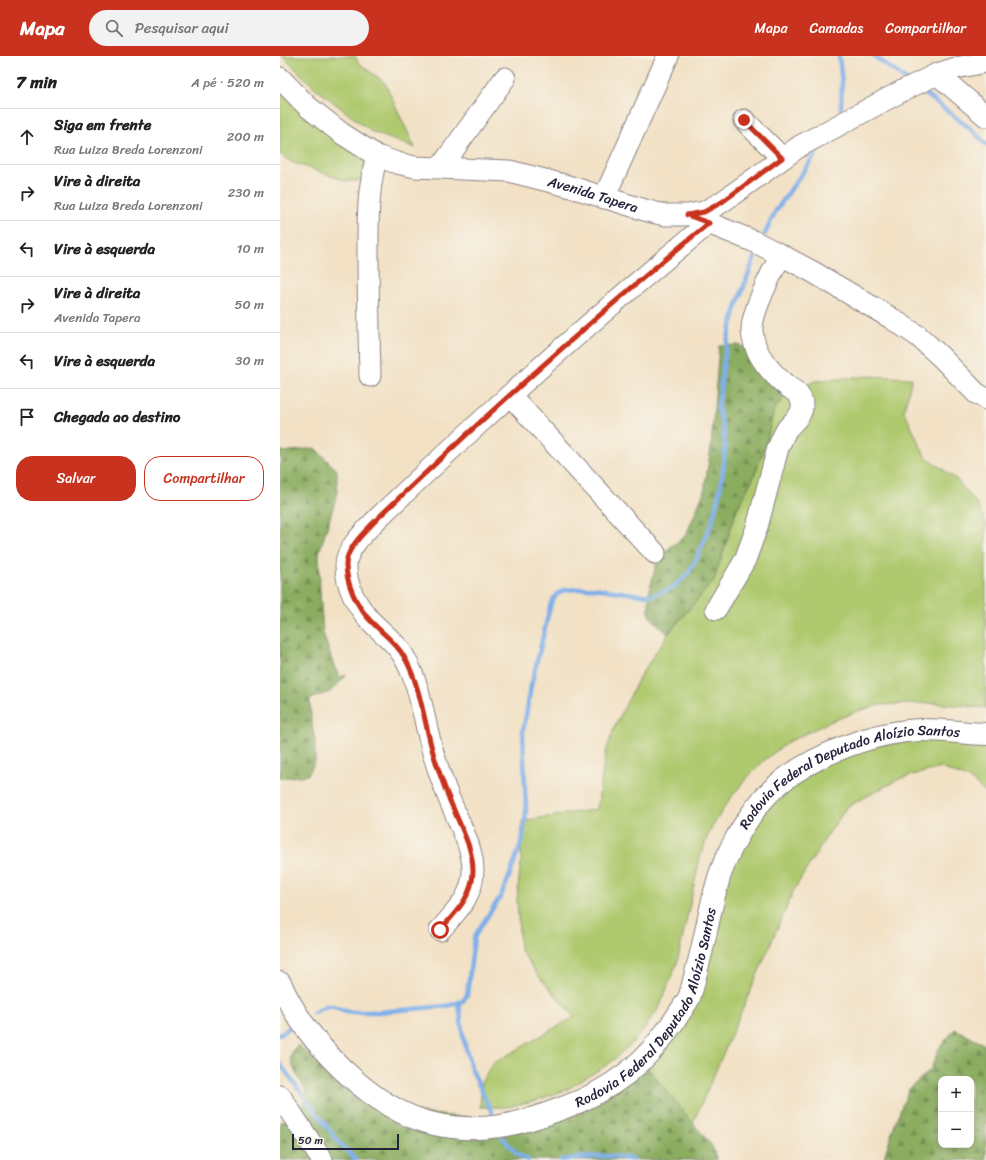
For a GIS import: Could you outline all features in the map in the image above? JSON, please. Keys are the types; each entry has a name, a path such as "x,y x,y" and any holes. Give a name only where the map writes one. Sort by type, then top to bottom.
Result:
{"highway":[{"name":"Rodovia Federal Deputado Aloízio Santos","path":"280,983 290,1004 319,1046 368,1092 397,1109 423,1121 454,1128 483,1128 513,1125 541,1116 584,1100 617,1081 644,1060 667,1032 688,998 703,948 716,886 733,844 753,812 774,788 801,768 825,755 856,743 893,733 922,730 986,734"}],"street":[{"path":"604,198 668,56"},
{"name":"Avenida Tapera","path":"280,78 307,106 341,133 377,156 397,163 415,166 509,172 568,186 631,207 665,215 687,215 704,212 722,202 782,158 825,132 902,91 932,76 983,61"},
{"path":"932,76 986,116"},
{"path":"441,168 505,78"},
{"path":"744,120 782,158"},
{"path":"370,376 368,270 369,203 372,171 377,156"},
{"path":"687,215 753,241 781,255 891,318 918,336 942,357 976,393 986,399"},
{"path":"440,930 462,906 467,897 473,871 470,850 434,755 412,672 404,656 394,642 368,618 355,599 348,582 346,565 349,551 379,517 510,395 593,321 709,223"},
{"path":"716,609 745,560 757,527 782,437 801,411 802,400 799,395 781,380 760,356 754,342 752,330 762,293 781,255"},
{"path":"510,395 655,553"},
{"path":"280,1096 322,1160"}],"green space":[{"path":"282,56 355,56 358,62 385,83 415,148 372,132 315,88"},
{"path":"280,86 370,156 359,181 346,181 291,162 280,154"},
{"path":"739,345 761,356 788,393 774,409 766,443 754,476 737,509 714,580 668,634 649,616 649,592 658,557 686,535 704,492 711,447 719,346"},
{"path":"868,376 912,378 904,411 925,456 956,479 977,504 986,523 986,708 934,703 880,705 858,711 827,723 788,742 767,758 746,779 729,800 709,832 700,858 677,963 659,1008 644,1029 633,1042 610,1063 566,1090 537,1100 508,1107 480,1107 482,1081 492,1064 574,1017 536,973 520,949 517,899 521,859 522,821 597,809 606,751 615,726 640,676 668,634 714,580 737,509 754,476 766,443 774,409 788,393 815,381"},
{"path":"280,448 284,452 315,448 337,470 337,495 319,553 320,592 323,633 334,666 340,677 347,675 330,692 310,699 311,719 315,741 315,761 308,775 282,778 280,778"},
{"path":"986,733 986,793 970,779 941,768 901,778 847,807 823,842 794,890 693,1123 645,1065 667,1038 733,842 823,751"},
{"path":"955,1029 985,1045 986,1160 883,1160 896,1120 909,1089 931,1069 939,1048"},
{"path":"299,1045 334,1080 374,1108 545,1126 582,1111 645,1065 712,1146 717,1160 280,1160 280,1122 292,1118 299,1112 307,1092 296,1074 291,1061 291,1054"}],"waterway":[{"path":"839,56 842,84 841,108"},
{"path":"874,56 908,81"},
{"path":"919,89 972,130 986,144"},
{"path":"765,234 775,212 824,142"},
{"path":"313,1013 326,1006 332,1006 348,1012 379,1012 447,1006 463,1001 467,995 474,938 501,896 523,837 526,812 523,732 531,686 551,603 557,594 564,590 593,588 642,595 654,595 672,588 688,574 697,558 712,522 720,490 725,447 723,427 718,408 723,367 728,338 736,308 755,256"},
{"path":"459,1003 463,1037 471,1068 492,1113"},
{"path":"280,1035 289,1028"},
{"path":"280,1064 340,1144 356,1160"},
{"path":"502,1137 518,1155 528,1160"},
{"path":"561,1160 606,1156 633,1160"}],"route":[{"path":"440,930 462,906 467,897 473,871 470,850 454,812 434,755 412,672 404,656 394,642 368,618 355,599 348,582 346,565 349,551 379,517 558,351 709,223 687,215 704,212 722,202 782,158 744,120"}]}
